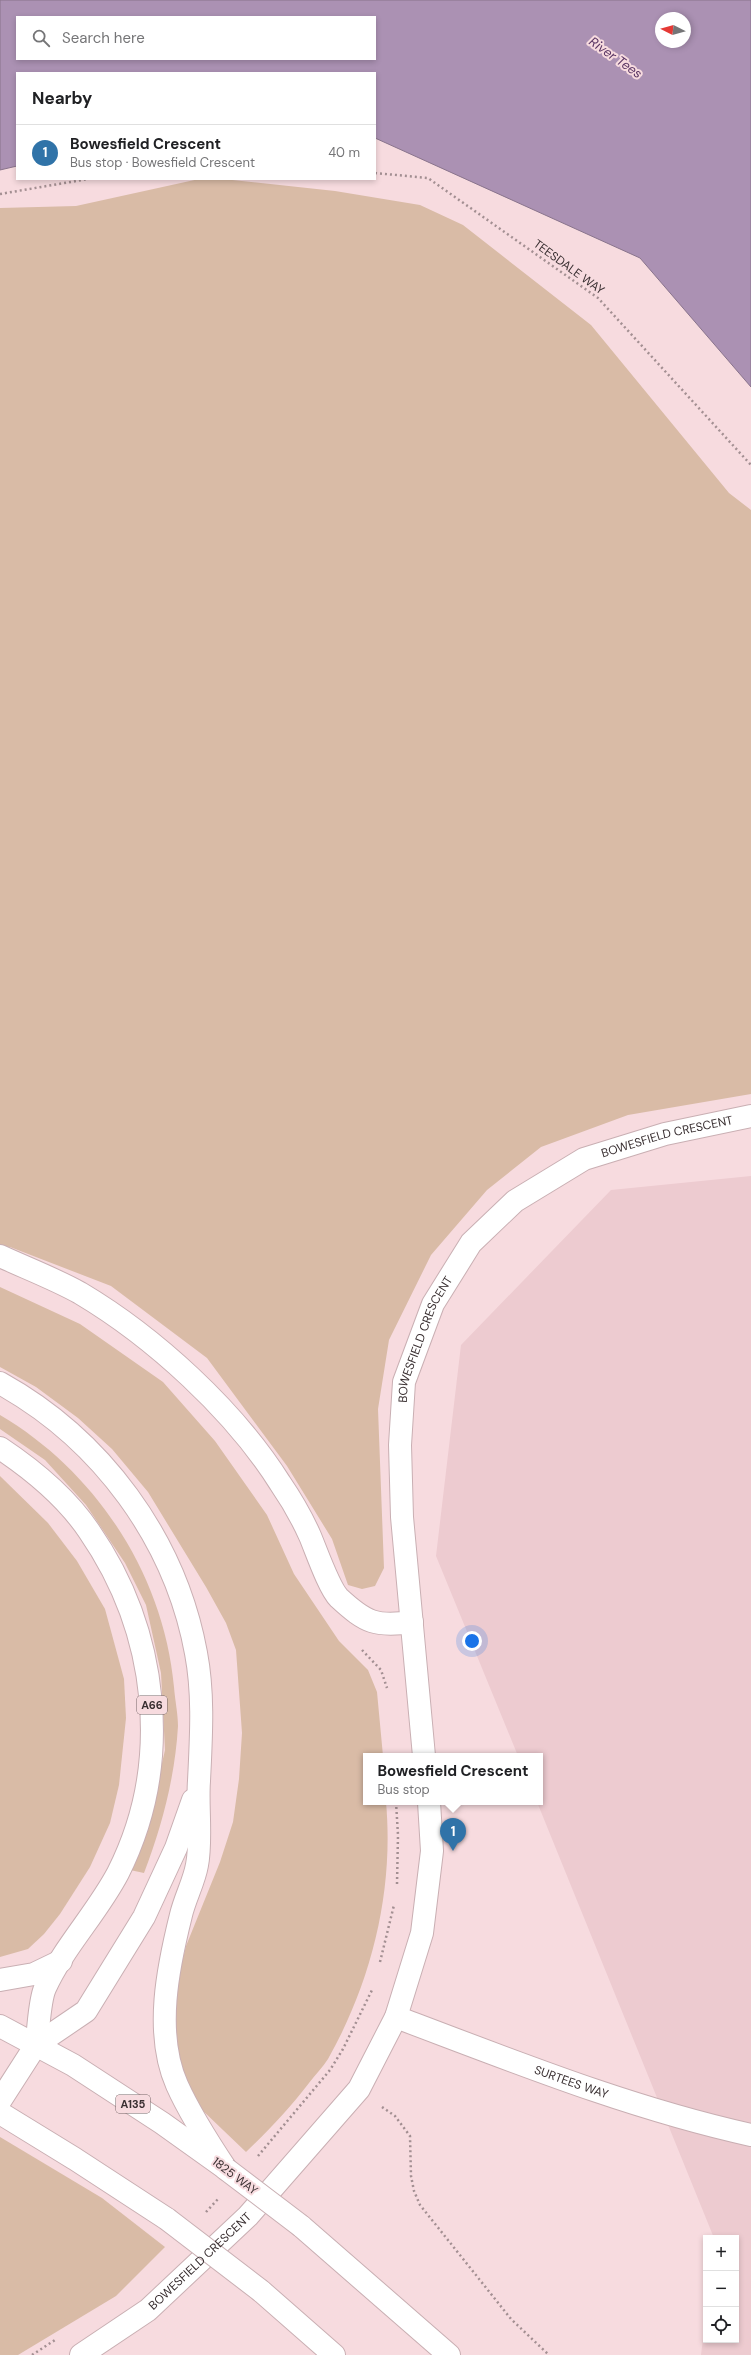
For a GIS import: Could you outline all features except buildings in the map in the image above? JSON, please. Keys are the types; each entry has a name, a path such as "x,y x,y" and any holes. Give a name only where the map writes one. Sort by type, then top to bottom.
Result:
{"main road":[{"name":"BOWESFIELD CRESCENT","path":"424,1753 402,1517 400,1445 404,1382 433,1304 471,1243 515,1201 584,1159 665,1134 751,1116"},
{"path":"0,1256 78,1292 132,1326 213,1400 244,1434 284,1489 309,1534 338,1597 364,1619 386,1626 412,1622"},
{"path":"0,1383 30,1400 85,1444 127,1492 166,1557 187,1612 197,1654 202,1707 198,1784 197,1864 181,1914 170,1969 165,2012 167,2050 176,2083 200,2129 226,2169"},
{"name":"A66","path":"0,1448 25,1464 59,1495 88,1529 112,1568 132,1609 144,1652 151,1697 152,1742 146,1787 135,1831 118,1873 61,1961 45,1989 36,2045"},
{"path":"0,2101 36,2045 86,2011 95,1998 144,1917 176,1848 198,1784"},
{"name":"BOWESFIELD CRESCENT","path":"81,2355 148,2310 242,2221 358,2089 396,2017 422,1933 432,1851 429,1805"},
{"path":"0,1980 34,1974 61,1961"},
{"name":"SURTEES WAY","path":"396,2017 572,2083 705,2125 751,2135"},
{"name":"1825 WAY","path":"0,2026 73,2065 156,2119 226,2169 301,2226 449,2355"},
{"path":"0,2113 94,2171 167,2219 261,2292 334,2355"}],"path":[{"name":"TEESDALE WAY","path":"376,173 428,178 598,298 751,465"},
{"path":"0,194 82,180"},
{"path":"357,1645 381,1670 389,1696"},
{"path":"396,1805 398,1835 396,1887"},
{"path":"379,1966 395,1902"},
{"path":"252,2162 330,2070 343,2049 373,1987"},
{"path":"358,2089 395,2116 410,2136 411,2176 414,2191 420,2205 511,2319 549,2355"},
{"path":"204,2214 220,2196"},
{"path":"32,2355 58,2338"}],"shaded area":[{"path":"194,180 232,180 335,191 420,205 463,225 591,325 729,493 751,510 751,1094 628,1115 541,1147 487,1190 431,1255 389,1340 378,1409 384,1568 375,1586 362,1589 348,1585 332,1539 287,1466 207,1358 111,1286 10,1247 0,1246 0,208 76,206"},
{"path":"751,1176 751,2355 701,2355 703,2339 703,2343 739,2343 739,2235 713,2235 538,1805 543,1805 543,1753 517,1753 436,1556 461,1345 611,1190"},
{"path":"0,1287 80,1324 163,1382 215,1441 267,1515 294,1574 339,1641 368,1670 377,1692 383,1753 363,1753 363,1805 386,1805 388,1835 383,1902 368,1967 357,1998 328,2059 286,2111 246,2152 200,2108 181,2067 172,2027 176,1987 186,1946 220,1862 233,1822 239,1779 242,1733 236,1650 226,1623 206,1587 148,1492 112,1449 78,1418 36,1387 0,1367"},
{"path":"0,1415 35,1438 67,1466 95,1497 120,1531 140,1567 156,1606 168,1646 178,1726 174,1764 167,1801 144,1873 130,1870 147,1829 165,1750 161,1673 146,1605 125,1563 86,1505 45,1460 0,1429"},
{"path":"0,1476 48,1523 77,1561 105,1609 124,1679 126,1718 119,1785 110,1823 90,1867 60,1914 44,1934 28,1949 0,1957"},
{"path":"0,2137 102,2198 165,2247 116,2296 18,2355 0,2355"}],"water":[{"name":"River Tees","path":"0,0 751,0 751,387 640,258 376,138 376,72 16,72 16,166 0,170"}],"place":[{"name":"Bowesfield Crescent","path":"453,1851"}]}
